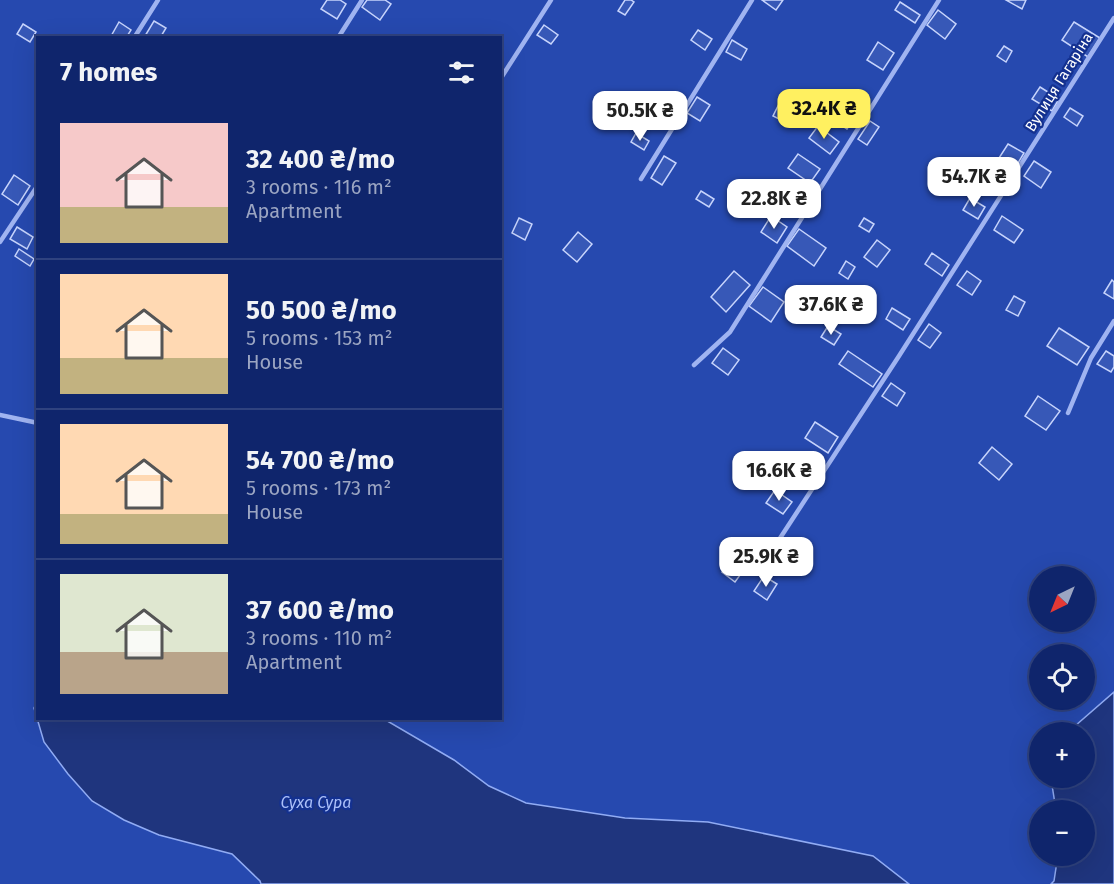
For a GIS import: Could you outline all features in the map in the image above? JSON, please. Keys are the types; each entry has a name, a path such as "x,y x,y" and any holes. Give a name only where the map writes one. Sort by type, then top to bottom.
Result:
{"lane":[{"path":"135,36 158,0"},
{"path":"339,36 362,0"},
{"path":"502,76 551,0"},
{"path":"641,178 752,0"},
{"path":"694,365 730,332 939,0"},
{"name":"Вулиця Гагаріна","path":"771,552 1114,18"},
{"path":"0,242 36,188"},
{"path":"1068,413 1091,358 1114,321"},
{"path":"0,415 36,423"}],"shaded area":[{"path":"0,0 1114,0 1114,692 1095,709 1095,644 1029,644 1029,710 1093,710 1080,722 1029,722 1029,788 1052,788 1054,800 1029,800 1029,866 1056,866 1054,881 1051,884 909,884 873,856 708,822 625,818 526,803 489,786 454,760 386,720 502,720 502,36 36,36 36,706 34,709 36,720 44,742 92,801 159,835 232,854 261,884 0,884"}],"water":[{"path":"1114,692 1114,884 1051,884 1054,881 1056,866 1095,866 1095,800 1054,800 1052,788 1095,788 1095,722 1080,722"},
{"name":"Суха Сура","path":"38,720 386,720 454,760 489,786 526,803 625,818 708,822 873,856 909,884 261,884 232,854 159,835 124,820 92,801 44,742"}],"building":[{"path":"327,0 340,0 346,4 337,19 321,9"},
{"path":"367,0 385,0 391,4 380,20 362,7"},
{"path":"625,0 634,2 625,15 618,11"},
{"path":"762,0 783,0 776,10"},
{"path":"1006,0 1026,0 1022,9"},
{"path":"900,2 920,15 915,23 895,10"},
{"path":"938,10 956,24 945,39 927,25"},
{"path":"154,21 166,28 161,36 145,36"},
{"path":"119,22 131,30 127,36 111,36"},
{"path":"1074,22 1100,38 1088,57 1062,40"},
{"path":"23,24 36,32 30,42 17,34"},
{"path":"544,25 558,35 551,44 537,35"},
{"path":"698,30 712,39 705,50 691,40"},
{"path":"732,40 747,49 741,60 726,52"},
{"path":"878,42 894,53 883,70 867,60"},
{"path":"1004,46 1012,51 1006,62 997,56"},
{"path":"1040,87 1059,99 1052,111 1032,99"},
{"path":"697,97 710,105 700,121 687,113"},
{"path":"780,102 793,108 785,122 773,116"},
{"path":"841,107 855,117 847,129 833,120"},
{"path":"1070,108 1083,116 1077,126 1064,117"},
{"path":"870,121 879,127 867,145 858,139"},
{"path":"818,126 839,142 830,154 809,138"},
{"path":"636,133 649,141 644,150 631,142"},
{"path":"1008,144 1024,153 1015,168 999,158"},
{"path":"798,154 820,169 810,183 788,168"},
{"path":"664,156 676,163 662,185 651,178"},
{"path":"1034,161 1051,172 1041,188 1024,176"},
{"path":"14,175 30,186 18,205 2,194"},
{"path":"701,191 714,199 709,207 696,199"},
{"path":"970,198 985,207 978,219 963,210"},
{"path":"771,216 787,227 777,243 761,232"},
{"path":"1002,216 1023,230 1014,243 994,230"},
{"path":"519,218 532,224 525,240 512,233"},
{"path":"864,218 874,224 869,232 859,226"},
{"path":"17,227 33,237 27,249 10,239"},
{"path":"799,229 826,248 814,266 787,246"},
{"path":"578,232 592,244 577,262 563,250"},
{"path":"877,240 890,250 877,267 864,257"},
{"path":"19,249 34,259 30,266 15,256"},
{"path":"932,253 949,265 942,276 925,264"},
{"path":"846,261 855,267 848,279 839,273"},
{"path":"734,271 750,285 726,312 711,297"},
{"path":"967,271 981,281 972,295 957,285"},
{"path":"1112,280 1114,282 1114,299 1104,293"},
{"path":"763,287 784,302 771,322 749,306"},
{"path":"1014,296 1025,302 1018,316 1006,310"},
{"path":"892,308 910,319 903,330 886,319"},
{"path":"929,324 941,333 930,348 918,340"},
{"path":"828,326 841,334 834,345 821,337"},
{"path":"1059,328 1089,347 1077,365 1047,346"},
{"path":"723,348 739,360 728,375 712,363"},
{"path":"848,351 882,374 873,387 839,364"},
{"path":"1106,351 1114,356 1114,367 1111,372 1097,364"},
{"path":"891,383 905,393 897,406 882,396"},
{"path":"1038,396 1060,411 1046,430 1025,416"},
{"path":"815,422 838,437 828,453 805,438"},
{"path":"992,447 1012,464 999,480 979,463"},
{"path":"775,490 792,502 783,514 766,503"},
{"path":"732,558 746,567 735,582 722,572"},
{"path":"764,576 777,584 767,600 754,591"}]}
